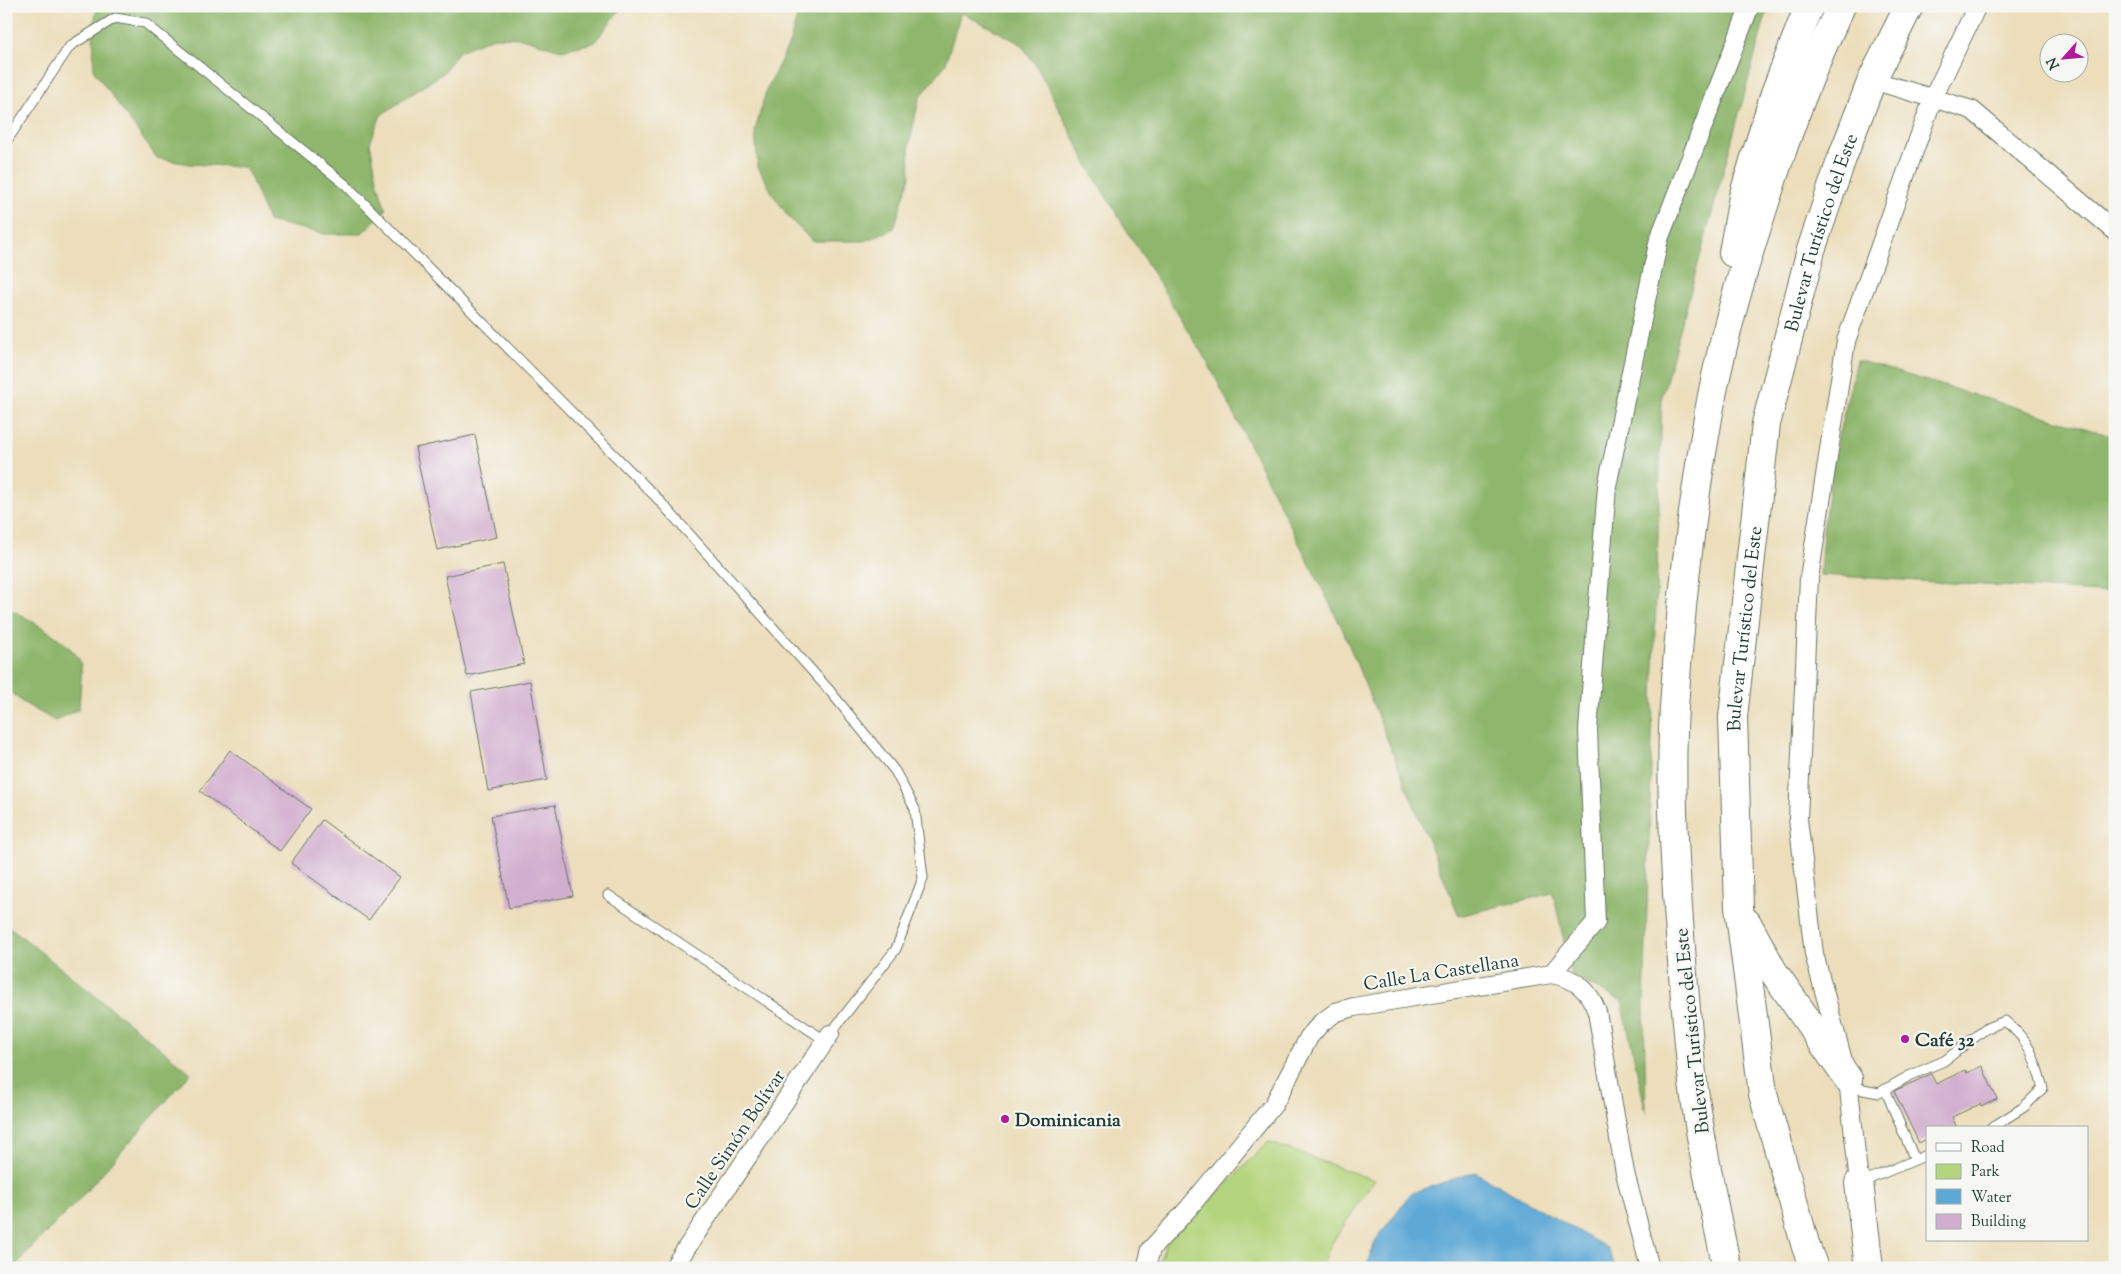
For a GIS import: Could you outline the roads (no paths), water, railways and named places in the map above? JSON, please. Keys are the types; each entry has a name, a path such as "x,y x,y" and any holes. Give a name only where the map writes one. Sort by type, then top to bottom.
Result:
{"highway":[{"path":"1729,321 1730,272 1743,197 1775,93 1809,6"},
{"name":"Bulevar Turístico del Este","path":"1727,1268 1716,1218 1694,1085 1682,966 1673,798 1674,710 1687,556 1709,411 1729,321 1754,233 1785,140 1824,41 1840,6"},
{"name":"Bulevar Turístico del Este","path":"1814,1268 1806,1247 1763,1094 1739,907 1733,718 1766,424 1811,250 1842,158 1872,80 1909,6"},
{"path":"1739,907 1773,971 1848,1079"},
{"path":"1859,1183 1869,1268"}],"street":[{"path":"1551,974 1596,922 1588,730 1607,486 1659,239 1750,6"},
{"path":"1859,1183 1848,1079 1814,954 1798,819 1809,578 1846,341 1933,98 1977,6"},
{"path":"1872,80 1972,110 2115,231"},
{"name":"Calle La Castellana","path":"1146,1268 1151,1249 1188,1210 1274,1104 1309,1037 1321,1022 1336,1012 1354,1007 1551,974 1564,976 1575,981 1585,989 1597,1012 1625,1173 1650,1268"},
{"name":"Calle Simón Bolívar","path":"673,1268 828,1037"}],"lane":[{"path":"6,142 70,46 115,18 145,23 346,185 657,498 830,690 895,771 915,810 923,878 896,950 828,1037 608,896"},
{"path":"1848,1079 1863,1090 1879,1093 1909,1076 1944,1061 1987,1028 2005,1021 2020,1033 2032,1052 2043,1088 2024,1108 1994,1126"},
{"path":"1886,1089 1915,1160"},
{"path":"1859,1183 1926,1155"}],"water":[{"path":"1475,1172 1607,1248 1616,1268 1366,1268 1375,1241 1411,1193"}],"place":[{"name":"Café 32","path":"1905,1039"},
{"name":"Dominicania","path":"1005,1119"}]}
